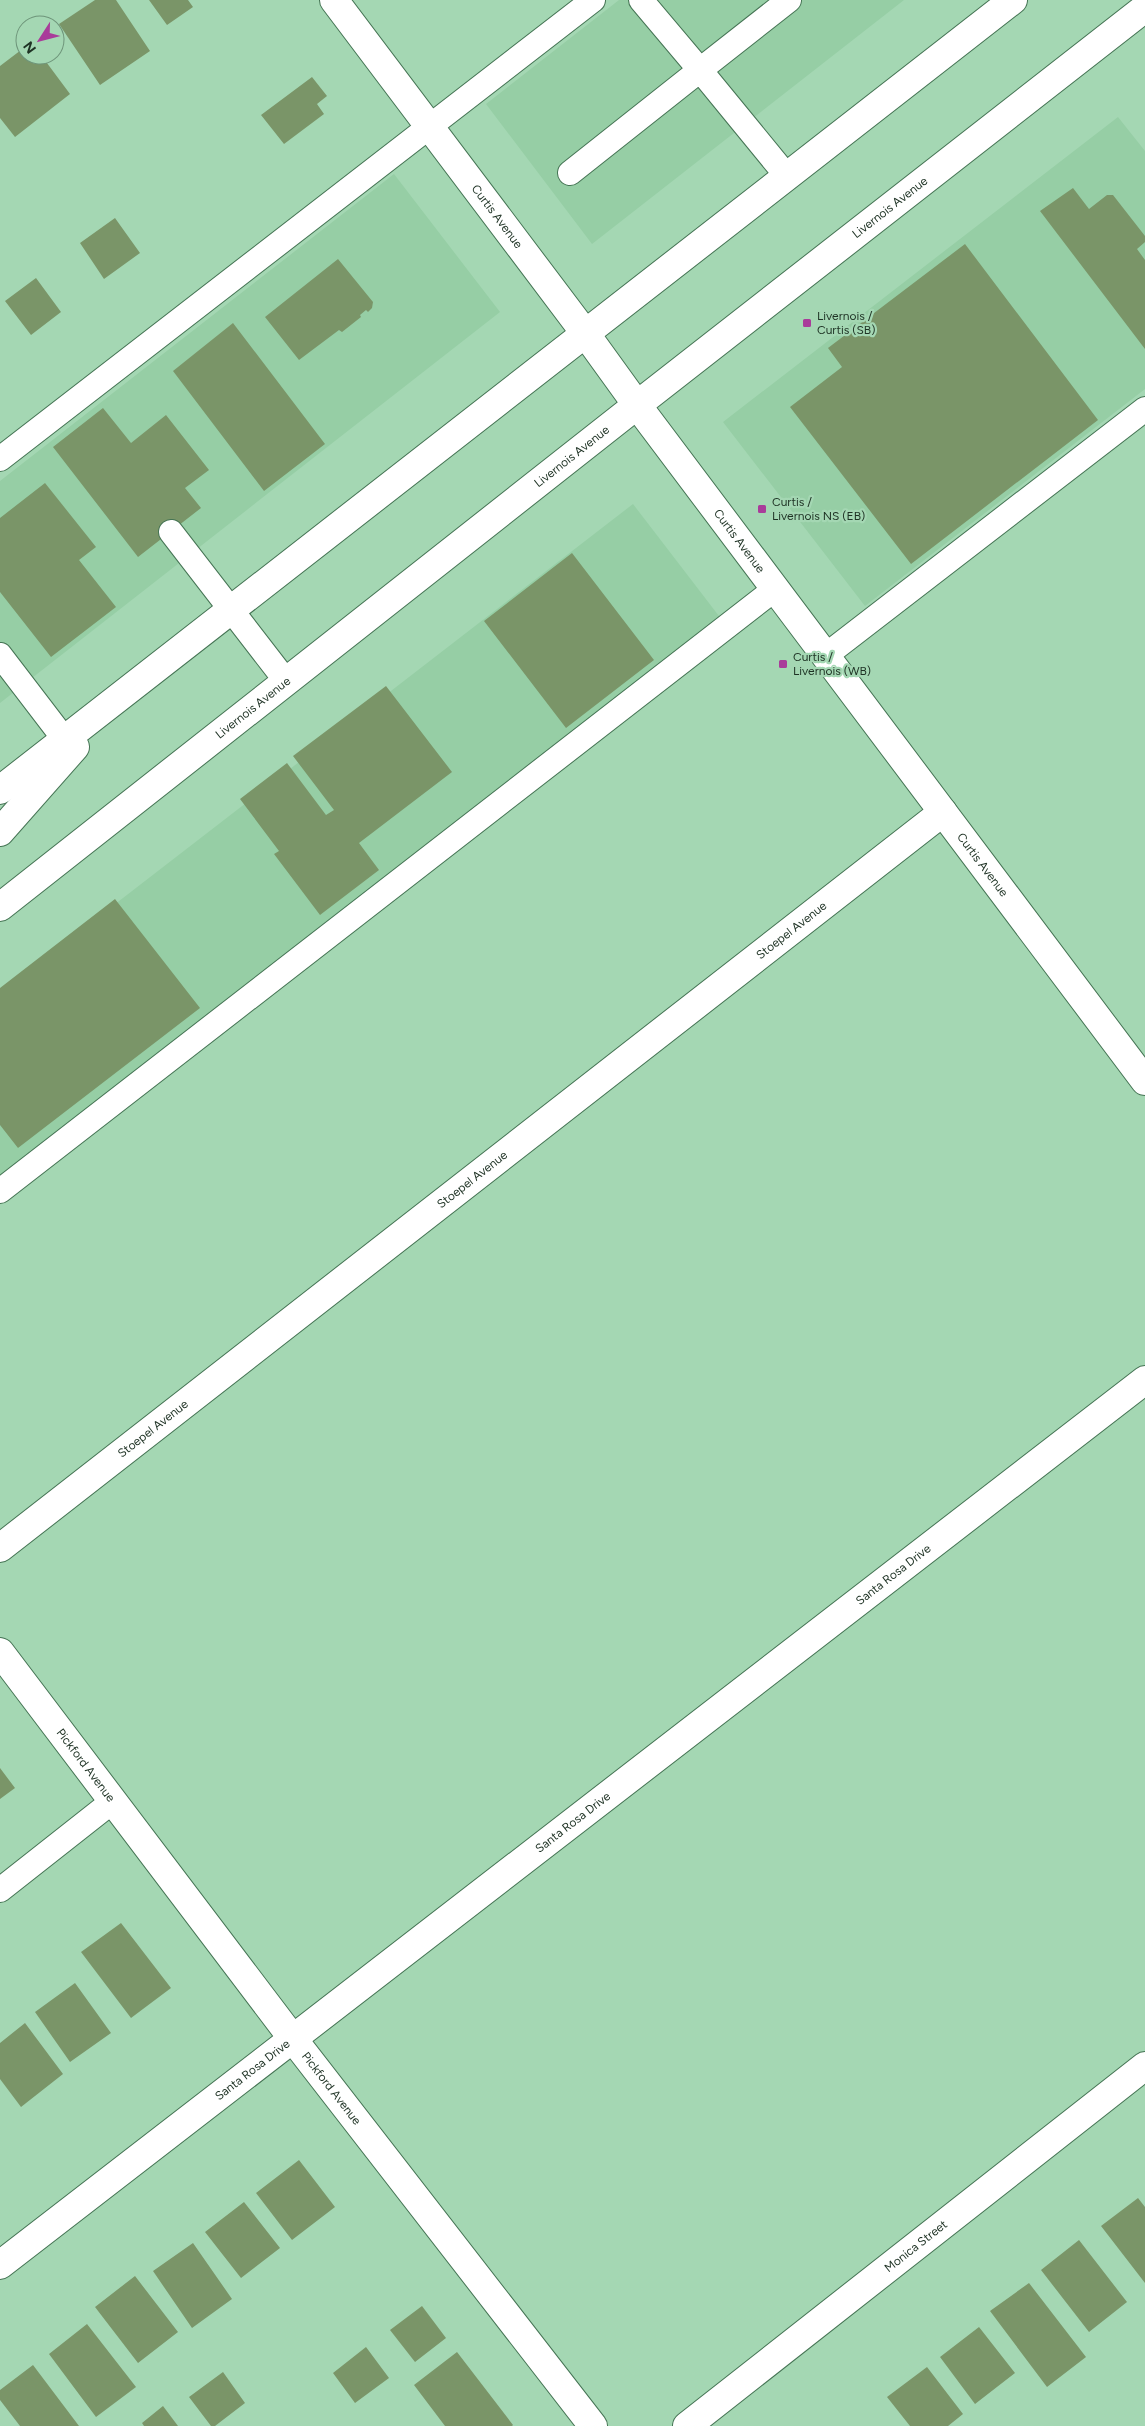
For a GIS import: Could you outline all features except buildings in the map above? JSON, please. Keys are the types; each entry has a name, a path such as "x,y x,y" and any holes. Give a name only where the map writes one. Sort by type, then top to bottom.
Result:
{"street":[{"name":"Curtis Avenue","path":"334,0 1145,1081"},
{"path":"0,790 786,175 1013,0"},
{"name":"Livernois Avenue","path":"0,907 1141,11"},
{"path":"0,832 117,699"},
{"name":"Stoepel Avenue","path":"0,1548 943,812"},
{"name":"Santa Rosa Drive","path":"0,2265 1145,1380"},
{"name":"Pickford Avenue","path":"0,1652 293,2039 593,2426"},
{"name":"Monica Street","path":"687,2426 1145,2066"}],"lane":[{"path":"0,459 593,0"},
{"path":"641,0 786,175"},
{"path":"570,173 789,0"},
{"path":"825,656 1145,409"},
{"path":"171,532 286,681"},
{"path":"0,1190 775,589"},
{"path":"0,655 65,740"},
{"path":"0,1890 113,1802"}],"shaded area":[{"path":"619,0 904,0 592,244 486,104"},
{"path":"1118,117 1145,151 1145,389 865,606 723,422"},
{"path":"394,174 500,312 0,703 0,481"},
{"path":"633,504 722,620 0,1178 0,993"}],"place":[{"name":"Livernois / Curtis (SB)","path":"807,323"},
{"name":"Curtis / Livernois NS (EB)","path":"762,509"},
{"name":"Curtis / Livernois (WB)","path":"783,664"}]}
